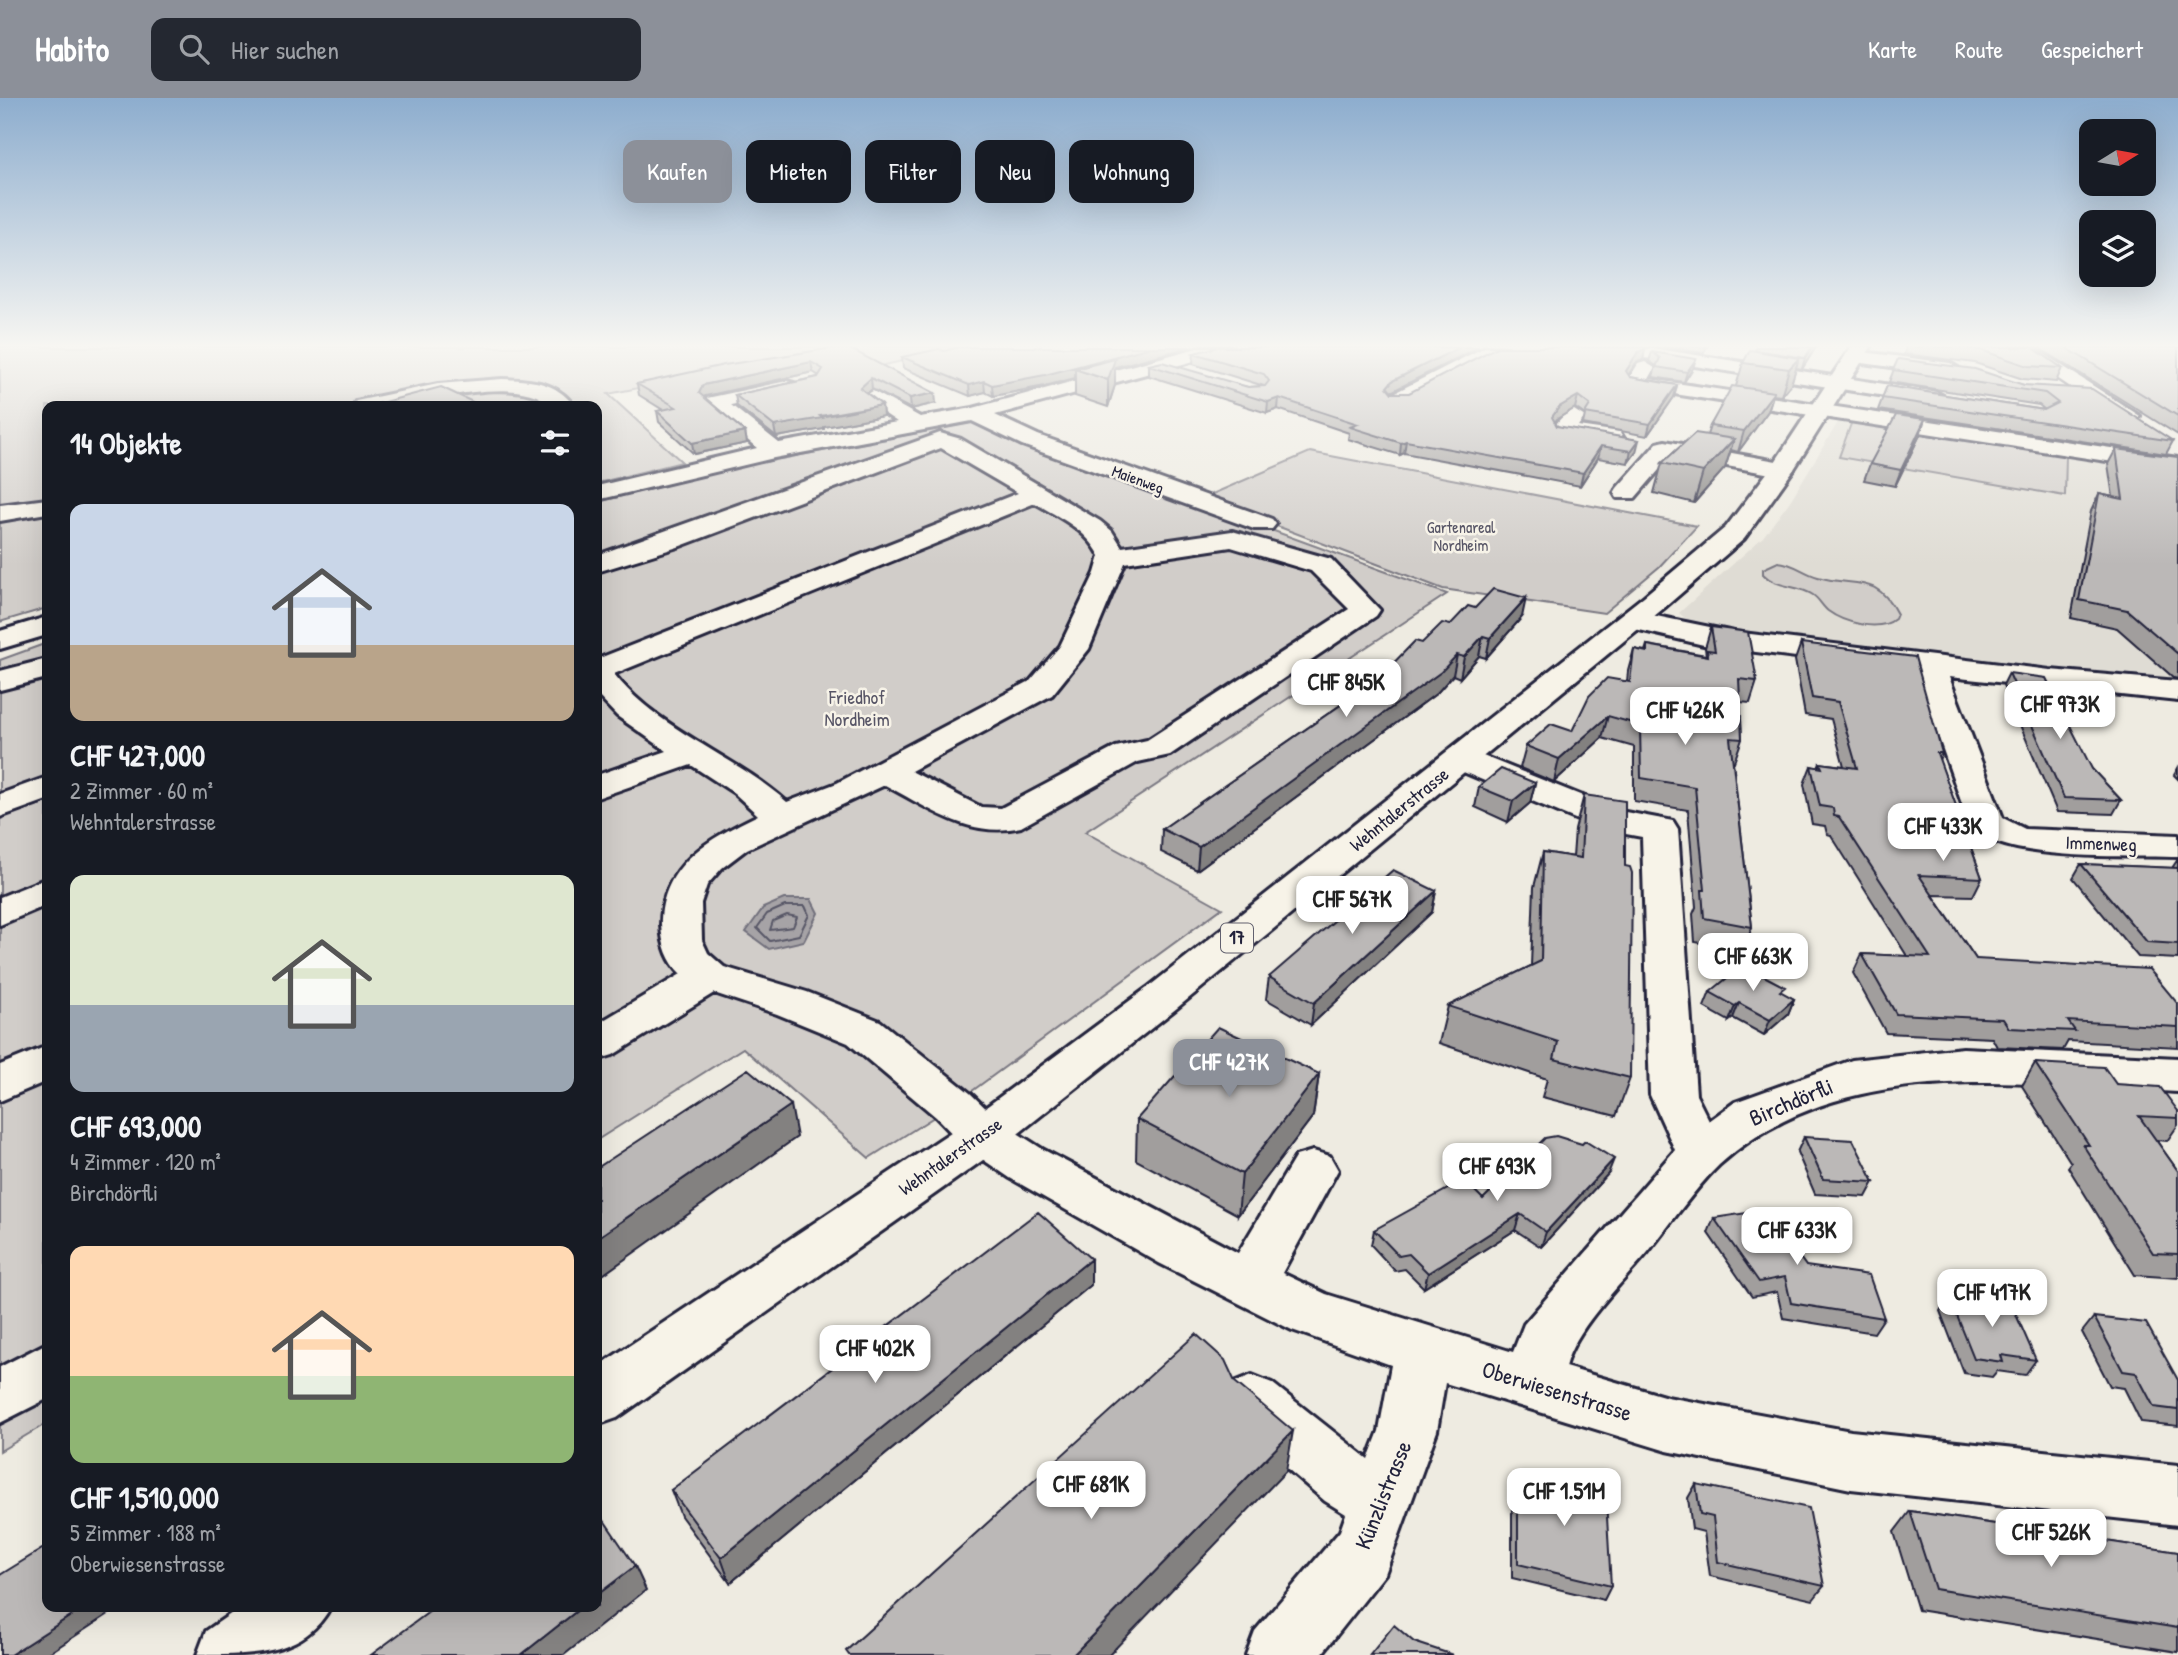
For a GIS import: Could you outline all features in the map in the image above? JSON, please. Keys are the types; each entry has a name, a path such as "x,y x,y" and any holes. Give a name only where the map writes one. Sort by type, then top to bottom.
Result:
{"street":[{"path":"736,420 774,451"},
{"path":"602,1041 709,976 691,960 682,940 681,903 689,881 709,860 734,841 886,771 1041,688 1074,649 1109,573 1113,556 1103,537 1091,526 915,420"},
{"path":"602,562 669,541 956,420"},
{"name":"Maienweg","path":"993,420 1030,440 1263,524"},
{"path":"1572,420 1563,430 1782,469"},
{"name":"Wehntalerstrasse","path":"602,1396 983,1135 1163,998 1461,759 1735,533 1814,420"},
{"path":"1963,420 2178,465"},
{"path":"2135,420 2149,429"},
{"path":"1009,429 1043,424"},
{"path":"602,492 774,451 931,428"},
{"path":"1626,493 1647,444"},
{"path":"602,670 1037,495"},
{"path":"0,513 42,507"},
{"path":"886,771 974,818 1008,819 1080,777 1128,754 1158,748 1366,610 1321,565 1232,539 1217,538 1138,555 1113,556"},
{"path":"1632,620 1655,627 1773,645 2059,682 2178,691"},
{"path":"0,640 42,627"},
{"name":"Immenweg","path":"1929,665 1987,824 2005,835 2024,840 2178,846"},
{"path":"0,681 42,669"},
{"path":"602,680 614,699 647,727 741,782 782,817"},
{"path":"602,785 691,754"},
{"path":"1461,759 1612,821 1660,829 1673,1095 1701,1153"},
{"path":"0,806 42,790"},
{"path":"0,912 42,892"},
{"name":"Oberwiesenstrasse","path":"709,976 793,1003 864,1031 959,1111 983,1135 1027,1164 1166,1241 1311,1313 1422,1351 1667,1424 1851,1460 2178,1495"},
{"path":"0,1084 42,1064"},
{"name":"Birchdörfli","path":"1533,1384 1544,1341 1701,1153 1752,1115 1852,1077 1963,1065 2178,1075"},
{"path":"1249,1283 1313,1170"},
{"name":"Künzlistrasse","path":"1279,1655 1363,1552 1408,1431 1422,1351"},
{"path":"0,1397 42,1371"},
{"path":"1252,1402 1346,1480 1383,1501"},
{"path":"230,1655 291,1612"}],"shaded area":[{"path":"1840,420 2165,465 2178,474 2178,679 1939,657 1692,624 1679,613 1763,537 1790,501"}],"green space":[{"path":"0,420 42,420 42,609 0,622"},
{"path":"602,420 636,420 682,462 602,482"},
{"path":"1852,421 2066,456 2065,496 1839,457"},
{"name":"Friedhof Nordheim","path":"975,422 1447,594 1085,832 1222,908 953,1105 869,1158 743,1048 602,1137 602,501 748,465"},
{"name":"Gartenareal Nordheim","path":"1310,452 1697,526 1659,567 1604,613 1443,589 1203,498"},
{"path":"1778,562 1818,577 1872,587 1889,601 1897,614 1895,619 1880,625 1871,625 1852,622 1835,615 1813,595 1774,582 1763,574 1763,569"},
{"path":"42,645 42,1426 0,1451 0,660"}],"water":[{"path":"784,899 811,899 818,913 804,941 769,949 746,932 763,908"}],"building":[{"path":"666,420 730,420 745,432 692,443"},
{"path":"766,420 813,420 774,426"},
{"path":"1345,420 1553,420 1557,426 1639,440 1631,451 1601,446 1583,473 1406,441 1401,443 1350,427 1358,424"},
{"path":"1624,420 1653,420 1650,424"},
{"path":"1713,420 1753,420 1744,431 1710,426"},
{"path":"1894,420 1925,420 1901,470 1870,464"},
{"path":"2029,420 2140,420 2173,441"},
{"path":"1695,433 1734,439 1703,472 1662,463"},
{"path":"2116,449 2178,457 2178,654 2127,610 2079,600 2099,494 2123,499"},
{"path":"1493,589 1526,598 1490,638 1483,636 1464,657 1457,655 1441,672 1199,847 1162,829 1378,679 1415,641 1422,643 1442,623 1450,625 1468,606 1475,608"},
{"path":"1711,627 1748,632 1757,681 1739,679 1742,739 1730,738 1752,927 1704,918 1702,890 1705,890 1695,787 1641,778 1640,725 1608,716 1559,759 1526,746 1551,724 1572,731 1589,696 1607,678 1630,682 1634,649 1647,652 1647,645 1708,656 1707,650 1715,651"},
{"path":"1801,643 1915,657 1942,753 1937,753 1982,878 1919,875 1976,959 2149,969 2178,1004 2178,1027 2068,1021 2075,1031 2009,1028 2003,1019 1896,1014 1862,954 1930,957 1839,817 1834,816 1833,808 1820,806 1811,766 1822,768 1820,763 1857,768 1838,702 1812,698"},
{"path":"2009,673 2046,678 2092,769 2121,800 2064,798"},
{"path":"1501,769 1535,783 1513,801 1479,787"},
{"path":"1584,795 1625,801 1625,866 1630,867 1632,873 1630,1078 1554,1059 1558,1042 1448,1006 1541,961 1543,852 1581,858"},
{"path":"2081,864 2178,868 2178,944 2147,942"},
{"path":"1393,870 1436,891 1314,1003 1269,977"},
{"path":"1743,965 1785,987 1780,991 1794,999 1770,1020 1739,1003 1735,1006 1710,992"},
{"path":"1218,1027 1319,1074 1242,1174 1137,1119"},
{"path":"2035,1063 2104,1067 2116,1084 2160,1087 2178,1111 2178,1118 2139,1116 2178,1171 2178,1254 2153,1253 2083,1145 2089,1145"},
{"path":"748,1069 791,1105 602,1235 602,1165"},
{"path":"1556,1136 1582,1144 1585,1141 1614,1159 1546,1232 1520,1214 1428,1273 1409,1254 1399,1256 1374,1230 1464,1180 1483,1199 1545,1138"},
{"path":"1804,1137 1853,1140 1874,1182 1823,1179"},
{"path":"1766,1210 1806,1266 1869,1275 1884,1318 1791,1303 1785,1277 1759,1282 1714,1218"},
{"path":"1038,1212 1091,1259 721,1558 671,1490"},
{"path":"1949,1296 2011,1303 2036,1360 2001,1355 2003,1362 1974,1358"},
{"path":"2094,1317 2146,1323 2178,1380 2178,1410 2154,1407 2136,1373 2123,1371"},
{"path":"1196,1334 1225,1360 1235,1382 1293,1431 1073,1655 849,1655 846,1651"},
{"path":"1518,1473 1570,1485 1570,1476 1605,1483 1611,1586 1518,1564"},
{"path":"1696,1484 1809,1508 1824,1586 1718,1562 1713,1517 1700,1514"},
{"path":"1910,1511 2178,1552 2178,1628 1935,1589"},
{"path":"602,1517 635,1566 602,1591"},
{"path":"42,1549 42,1612 77,1612 10,1655 0,1655 0,1575"},
{"path":"429,1612 575,1612 521,1655 371,1655"},
{"path":"1394,1625 1414,1642 1453,1655 1370,1655"}]}
